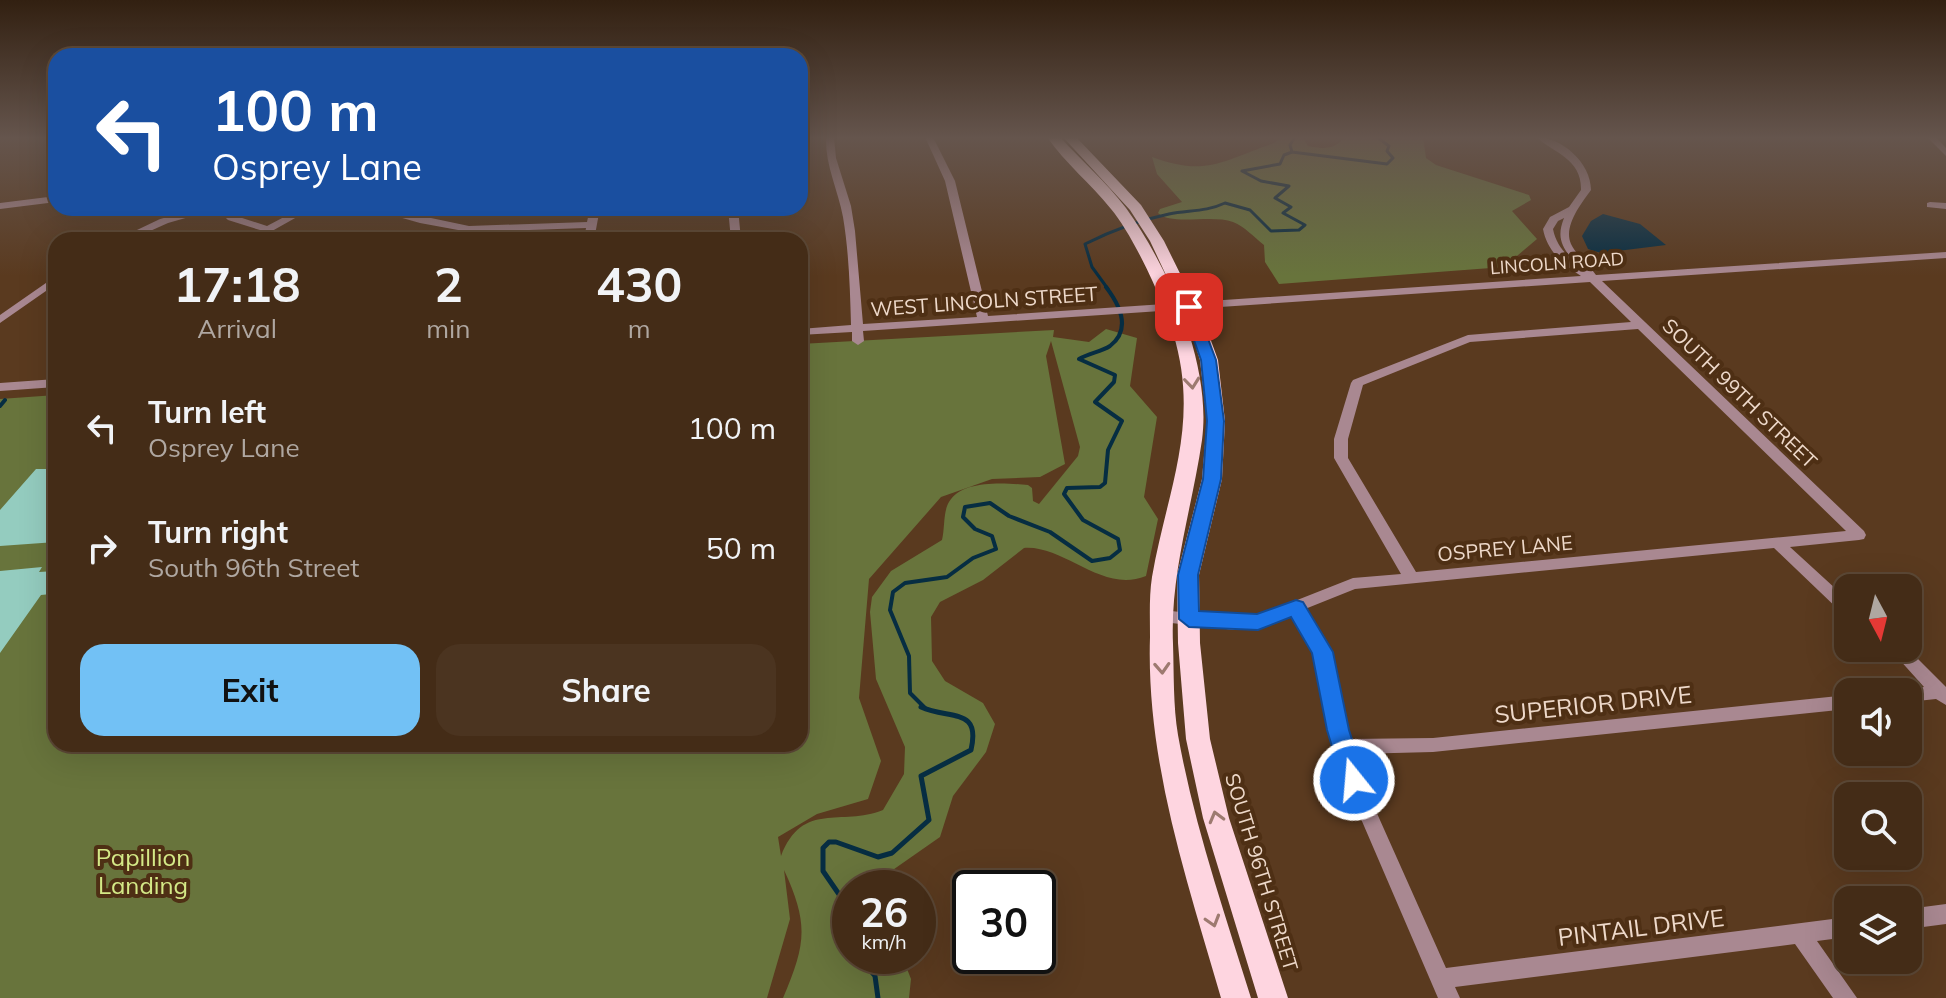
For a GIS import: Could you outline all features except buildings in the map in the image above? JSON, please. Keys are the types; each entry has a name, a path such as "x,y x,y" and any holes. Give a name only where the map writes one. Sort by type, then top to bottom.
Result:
{"main road":[{"name":"SOUTH 96TH STREET","path":"1096,184 1119,209 1140,242 1186,346 1194,415 1182,499 1163,578 1165,732 1187,835 1236,998"},
{"name":"SOUTH 96TH STREET","path":"1113,184 1136,208 1157,241 1170,309 1209,360 1216,421 1212,479 1188,575 1198,739 1212,802 1273,998"}],"street":[{"path":"839,184 846,202 850,227 858,335"},
{"path":"951,184 983,320"},
{"path":"1586,184 1586,190 1572,209 1554,219 1548,233 1557,250 1575,268 1593,279"},
{"path":"1,207 48,200"},
{"path":"1930,205 1946,206"},
{"path":"139,232 183,216"},
{"path":"230,216 268,229"},
{"path":"263,232 293,216"},
{"path":"404,216 469,229 591,225"},
{"path":"420,220 427,216"},
{"path":"590,232 593,216"},
{"name":"LINCOLN ROAD","path":"1170,309 1946,255"},
{"name":"SOUTH 99TH STREET","path":"1593,279 1859,535"},
{"path":"0,320 48,285"},
{"name":"WEST LINCOLN STREET","path":"808,332 858,335 983,320 1170,309"},
{"path":"1411,577 1341,458 1341,439 1357,383 1468,339 1640,325"},
{"path":"0,387 48,384"},
{"name":"OSPREY LANE","path":"1162,616 1258,622 1353,584 1859,535"},
{"path":"1777,543 1834,596"},
{"path":"1296,607 1322,652 1343,747 1374,830 1444,988"},
{"path":"1911,662 1943,695"},
{"path":"1922,695 1943,695"},
{"name":"SUPERIOR DRIVE","path":"1343,747 1433,745 1834,703"},
{"path":"1922,917 1946,914"},
{"name":"PINTAIL DRIVE","path":"1444,988 1834,929"},
{"path":"1799,933 1846,998"}],"green space":[{"path":"1166,184 1494,184 1529,195 1531,200 1512,211 1537,239 1504,267 1279,284 1265,262 1264,245 1237,224 1224,220 1172,219 1158,213 1160,209 1182,202"},
{"name":"Papillion Landing","path":"1106,329 1137,338 1130,386 1157,417 1144,497 1158,519 1146,576 1130,580 1114,579 1054,554 1024,548 983,580 940,602 931,617 932,661 945,681 983,703 995,724 986,752 953,796 940,837 893,870 832,870 832,974 909,974 909,998 783,998 796,963 802,934 798,905 784,870 790,919 767,998 0,998 0,399 48,396 48,752 808,752 808,344 1054,330 1053,337 1089,342","holes":["1051,341 1080,447 1078,456 1039,504 1033,501 1032,488 1028,485 985,484 964,489 949,502 942,540 891,571 872,597 870,612 876,679 905,747 904,774 883,810 867,815 812,821 790,839 781,856 778,837 817,814 868,799 881,761 859,698 869,579 941,497 992,479 1040,477 1065,464 1046,356"]}],"water":[{"path":"1603,214 1640,224 1666,245 1601,253 1588,249 1582,236 1591,221"}],"waterway":[{"path":"1108,289 1092,267 1085,244 1147,219 1225,203 1250,210 1271,231 1299,230 1305,225 1283,213 1291,207 1275,198 1289,186 1275,184"},
{"path":"926,709 910,693 909,656 890,610 893,592 905,583 947,577 973,558 996,549 992,536 975,529 963,517 965,507 990,503 1009,516 1050,532 1092,561 1110,558 1120,550 1118,539 1083,520 1064,494 1067,488 1100,487 1105,483 1108,450 1122,421 1095,402 1114,382 1115,375 1079,359 1110,346 1120,332 1119,309 1106,287"},
{"path":"0,406 5,400"},
{"path":"921,707 926,709"},
{"path":"832,884 823,871 823,848 829,842 878,857 892,853 929,820 921,776 971,750 973,736 967,721 926,709"},
{"path":"873,974 878,998"}],"route":[{"path":"1189,307 1209,360 1216,421 1212,479 1188,575 1189,619 1235,624 1258,622 1296,607 1322,652 1338,730 1354,780"}]}
